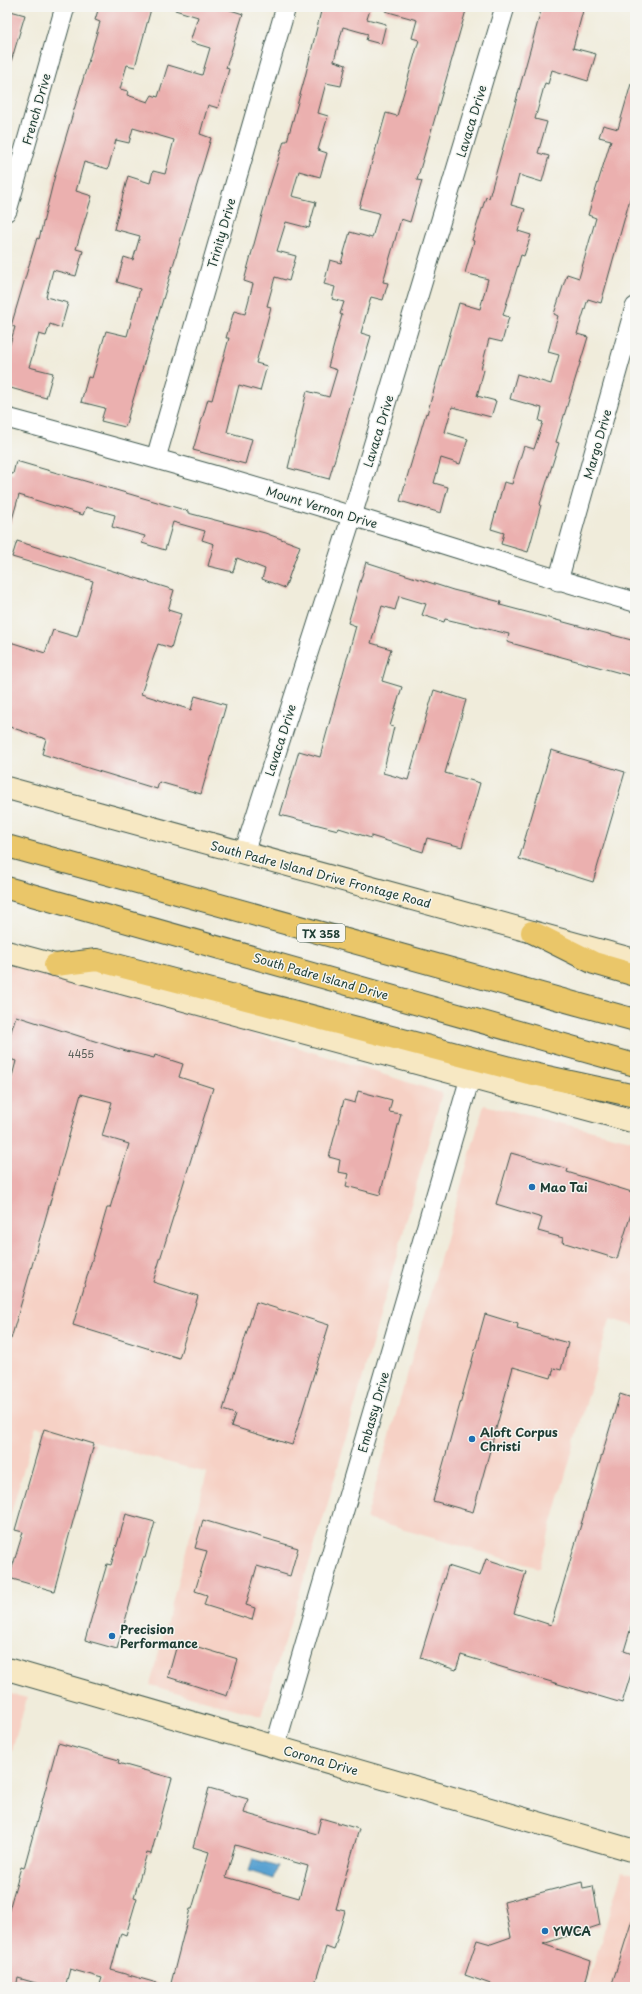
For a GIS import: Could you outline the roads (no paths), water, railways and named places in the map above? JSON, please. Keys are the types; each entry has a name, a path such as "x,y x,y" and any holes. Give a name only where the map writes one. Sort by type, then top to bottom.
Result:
{"highway":[{"name":"TX 358","path":"7,846 635,1020"},
{"name":"South Padre Island Drive","path":"7,888 635,1065"},
{"path":"532,932 594,963 635,975"},
{"path":"55,965 97,960 522,1071 635,1096"}],"main road":[{"name":"South Padre Island Drive Frontage Road","path":"7,788 635,960"},
{"path":"7,952 635,1122"},
{"name":"Corona Drive","path":"7,1669 635,1851"}],"street":[{"name":"French Drive","path":"7,211 65,7"},
{"name":"Trinity Drive","path":"156,458 286,7"},
{"name":"Lavaca Drive","path":"244,853 352,516 505,7"},
{"name":"Margo Drive","path":"558,581 635,306"},
{"name":"Mount Vernon Drive","path":"7,418 156,458 352,516 558,581 635,602"},
{"name":"Embassy Drive","path":"275,1747 470,1078"}],"water":[{"path":"253,1859 278,1866 274,1879 249,1871"}],"place":[{"name":"Mao Tai","path":"532,1187"},
{"name":"Aloft Corpus Christi","path":"472,1439"},
{"name":"Precision Performance","path":"112,1636"},
{"name":"YWCA","path":"545,1931"}]}
